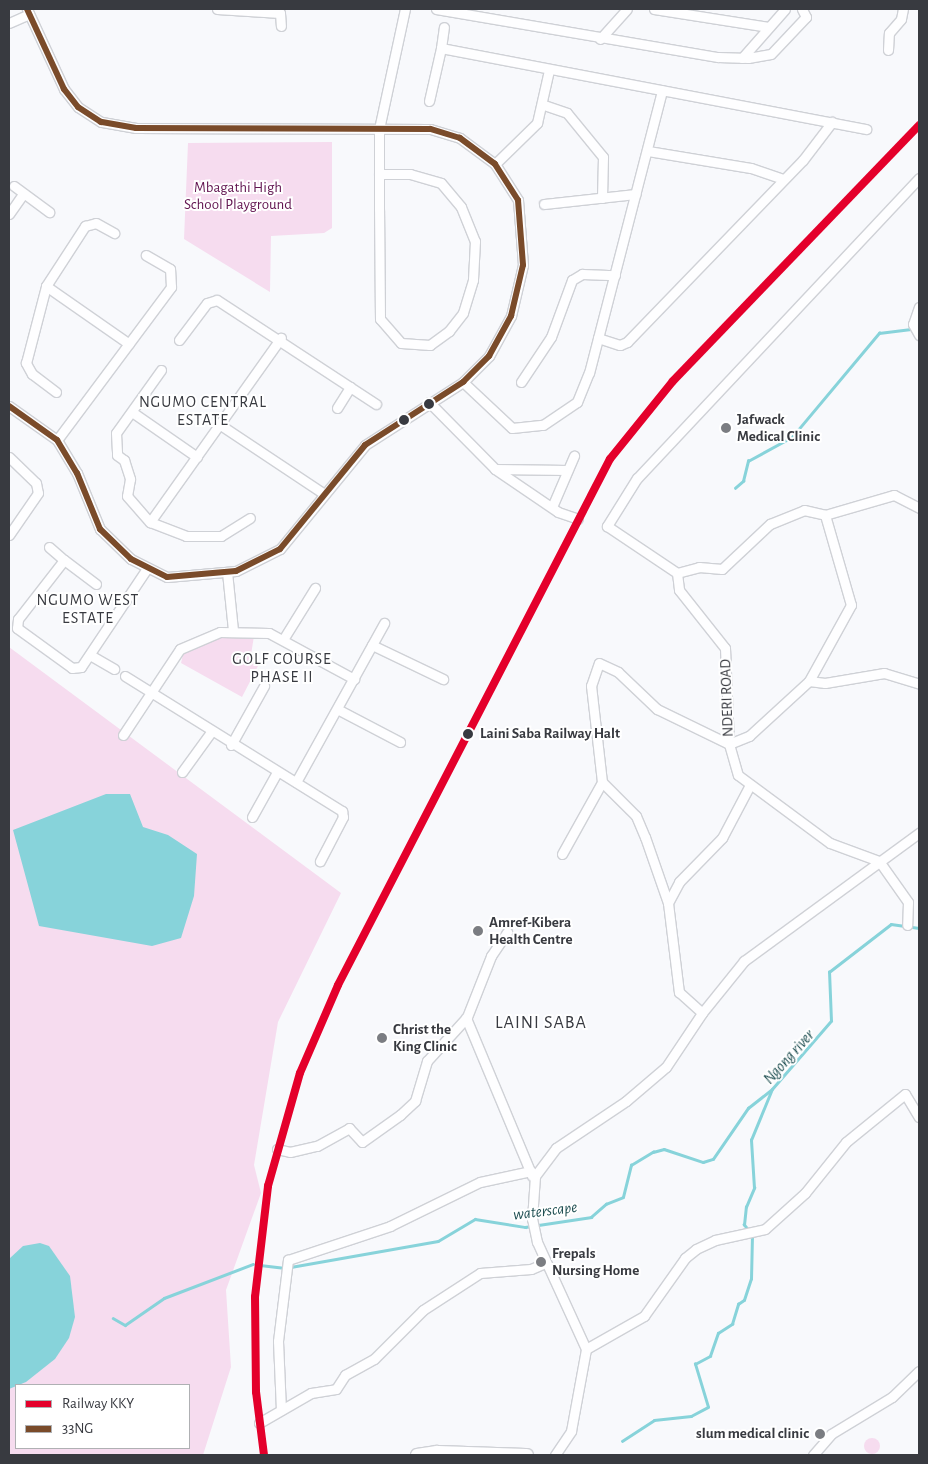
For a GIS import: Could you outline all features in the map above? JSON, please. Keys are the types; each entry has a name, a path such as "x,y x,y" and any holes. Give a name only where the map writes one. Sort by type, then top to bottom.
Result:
{"main road":[{"path":"417,1455 437,1452 527,1455"}],"street":[{"path":"217,9 280,13 281,26"},
{"path":"379,174 410,174 441,183 458,202 475,241 473,280 462,313 449,331 430,345 401,343 380,319 379,174 379,129 405,9"},
{"path":"436,9 600,39 742,58 771,54 806,17 802,9"},
{"path":"600,39 626,9"},
{"path":"654,9 769,28"},
{"path":"742,58 785,9"},
{"path":"888,50 889,33 901,18 903,9"},
{"path":"9,23 28,11 64,89 78,107 101,122 136,128 444,131 495,164 518,200 524,240 522,273 502,335 463,382 429,402 365,445 323,493 280,549 259,563 227,572 167,577 146,570 100,529 77,473 58,440 9,406"},
{"path":"429,101 444,27"},
{"path":"440,48 866,129"},
{"path":"495,164 537,123 544,105 549,70"},
{"path":"463,382 506,426 528,429 543,425 577,402 598,338 648,151 662,90"},
{"path":"544,105 567,113 603,157 602,198"},
{"path":"598,338 620,345 628,342 783,179 832,122"},
{"path":"648,151 751,168 783,179"},
{"path":"919,178 643,471 607,526 678,573 699,566 722,569 770,524 804,510 825,516 894,494 919,508"},
{"path":"14,186 49,212"},
{"path":"9,214 23,194"},
{"path":"544,204 636,194"},
{"path":"56,392 32,374 26,363 46,286 85,226 100,224 114,233"},
{"path":"58,440 174,280 170,269 146,255"},
{"path":"521,382 551,337 572,280 582,274 615,275"},
{"path":"46,286 129,344"},
{"path":"179,340 212,300 227,304 281,338 376,404"},
{"path":"916,331 919,307"},
{"path":"150,522 281,338"},
{"path":"162,370 132,412 117,428 117,455 124,460 130,480 127,496 150,522 201,538 229,533 250,518"},
{"path":"337,408 350,387"},
{"path":"429,402 495,469 552,507 578,519"},
{"path":"132,412 197,457"},
{"path":"220,424 323,493"},
{"path":"552,507 574,456"},
{"path":"9,457 36,483 38,493 9,535"},
{"path":"495,469 567,470"},
{"path":"562,854 602,782 591,686 599,663 618,672 657,709 729,744 749,736 810,681 851,605 825,516"},
{"path":"49,547 96,584"},
{"path":"64,560 16,625 72,668 84,666 146,570"},
{"path":"227,572 233,630"},
{"name":"NDERI ROAD","path":"678,573 679,590 725,648 729,744 733,767 750,785 830,844 879,861"},
{"path":"284,638 315,588"},
{"path":"296,782 338,710 384,623"},
{"path":"123,734 153,693 181,648 233,630 284,638 354,679"},
{"path":"372,645 442,679"},
{"path":"90,655 114,669"},
{"path":"810,681 825,683 884,673 919,684"},
{"path":"125,676 231,745 296,782 343,813 320,862"},
{"path":"231,745 264,686"},
{"path":"338,710 400,742"},
{"path":"182,772 211,732"},
{"path":"252,818 277,772"},
{"path":"602,782 636,816 668,903 679,992 702,1013"},
{"path":"668,903 679,882 722,838 750,785"},
{"path":"532,1183 556,1148 626,1101 666,1068 702,1013 744,961 800,918 851,886 879,861 919,833"},
{"path":"879,861 908,902 907,923"},
{"path":"277,1149 290,1152 317,1146 349,1128 360,1142 378,1134 414,1101 427,1061 466,1018 491,956 507,932"},
{"path":"466,1018 531,1171 532,1219 537,1242 586,1349 571,1431 554,1455"},
{"path":"586,1349 644,1316 690,1254 715,1240 756,1232 805,1192 846,1142 905,1094 919,1117"},
{"path":"281,1410 278,1341 288,1260 390,1226 480,1182 531,1171"},
{"path":"259,1424 311,1393 336,1389 345,1375 374,1359 423,1310 480,1273 531,1269 545,1263"},
{"path":"813,1455 831,1434 892,1396 919,1370"}],"green space":[{"name":"Mbagathi High School Playground","path":"332,142 332,228 324,233 271,236 270,292 184,239 188,143"},
{"name":"GOLF COURSE PHASE II","path":"225,631 254,636 250,661 258,666 242,697 181,663 185,646"},
{"path":"9,647 341,893 278,1022 254,1165 261,1193 226,1290 231,1367 203,1455 9,1455"},
{"path":"872,1438 878,1440 880,1446 878,1452 872,1454 866,1452 864,1446 866,1440"}],"water":[{"path":"106,794 130,794 143,827 168,835 197,854 194,896 181,938 152,946 39,926 13,830"},
{"path":"40,1243 49,1246 70,1276 75,1317 69,1338 55,1359 26,1382 15,1384 15,1387 9,1389 9,1259 23,1246"}],"waterway":[{"path":"735,488 743,481 748,461 792,437 879,333 913,329"},
{"name":"Ngong river","path":"749,1231 744,1225 746,1207 754,1188 751,1140 772,1089 831,1021 829,972 891,924 919,928"},
{"name":"waterscape","path":"260,1265 285,1268 438,1241 475,1219 525,1227 591,1217 606,1204 623,1197 631,1165 653,1152 664,1149 703,1162 713,1159 748,1108 771,1090"},
{"name":"Ngong river","path":"622,1441 654,1420 691,1416 708,1407 695,1364 710,1356 718,1333 732,1324 738,1304 744,1300 751,1279 752,1235"},
{"name":"waterscape","path":"113,1318 125,1325 164,1298 253,1264"}],"rail line":[{"name":"KKY","path":"264,1455 256,1392 255,1297 268,1186 300,1073 338,985 610,459 673,381 919,125"}],"transit line":[{"name":"33NG","path":"9,406 57,440 77,473 100,529 131,559 167,577 236,571 280,549 365,445 463,382 489,356 511,316 523,265 518,200 495,164 460,138 430,129 136,128 101,122 78,107 64,89 27,9"}],"place":[{"name":"Jafwack Medical Clinic","path":"726,428"},
{"name":"Laini Saba Railway Halt","path":"468,734"},
{"name":"Amref-Kibera Health Centre","path":"478,931"},
{"name":"Christ the King Clinic","path":"382,1038"},
{"name":"Frepals Nursing Home","path":"541,1262"},
{"name":"slum medical clinic","path":"820,1434"}],"district":[{"name":"NGUMO CENTRAL ESTATE","path":"203,411"},
{"name":"NGUMO WEST ESTATE","path":"88,609"},
{"name":"GOLF COURSE PHASE II","path":"282,668"},
{"name":"LAINI SABA","path":"541,1023"}]}
